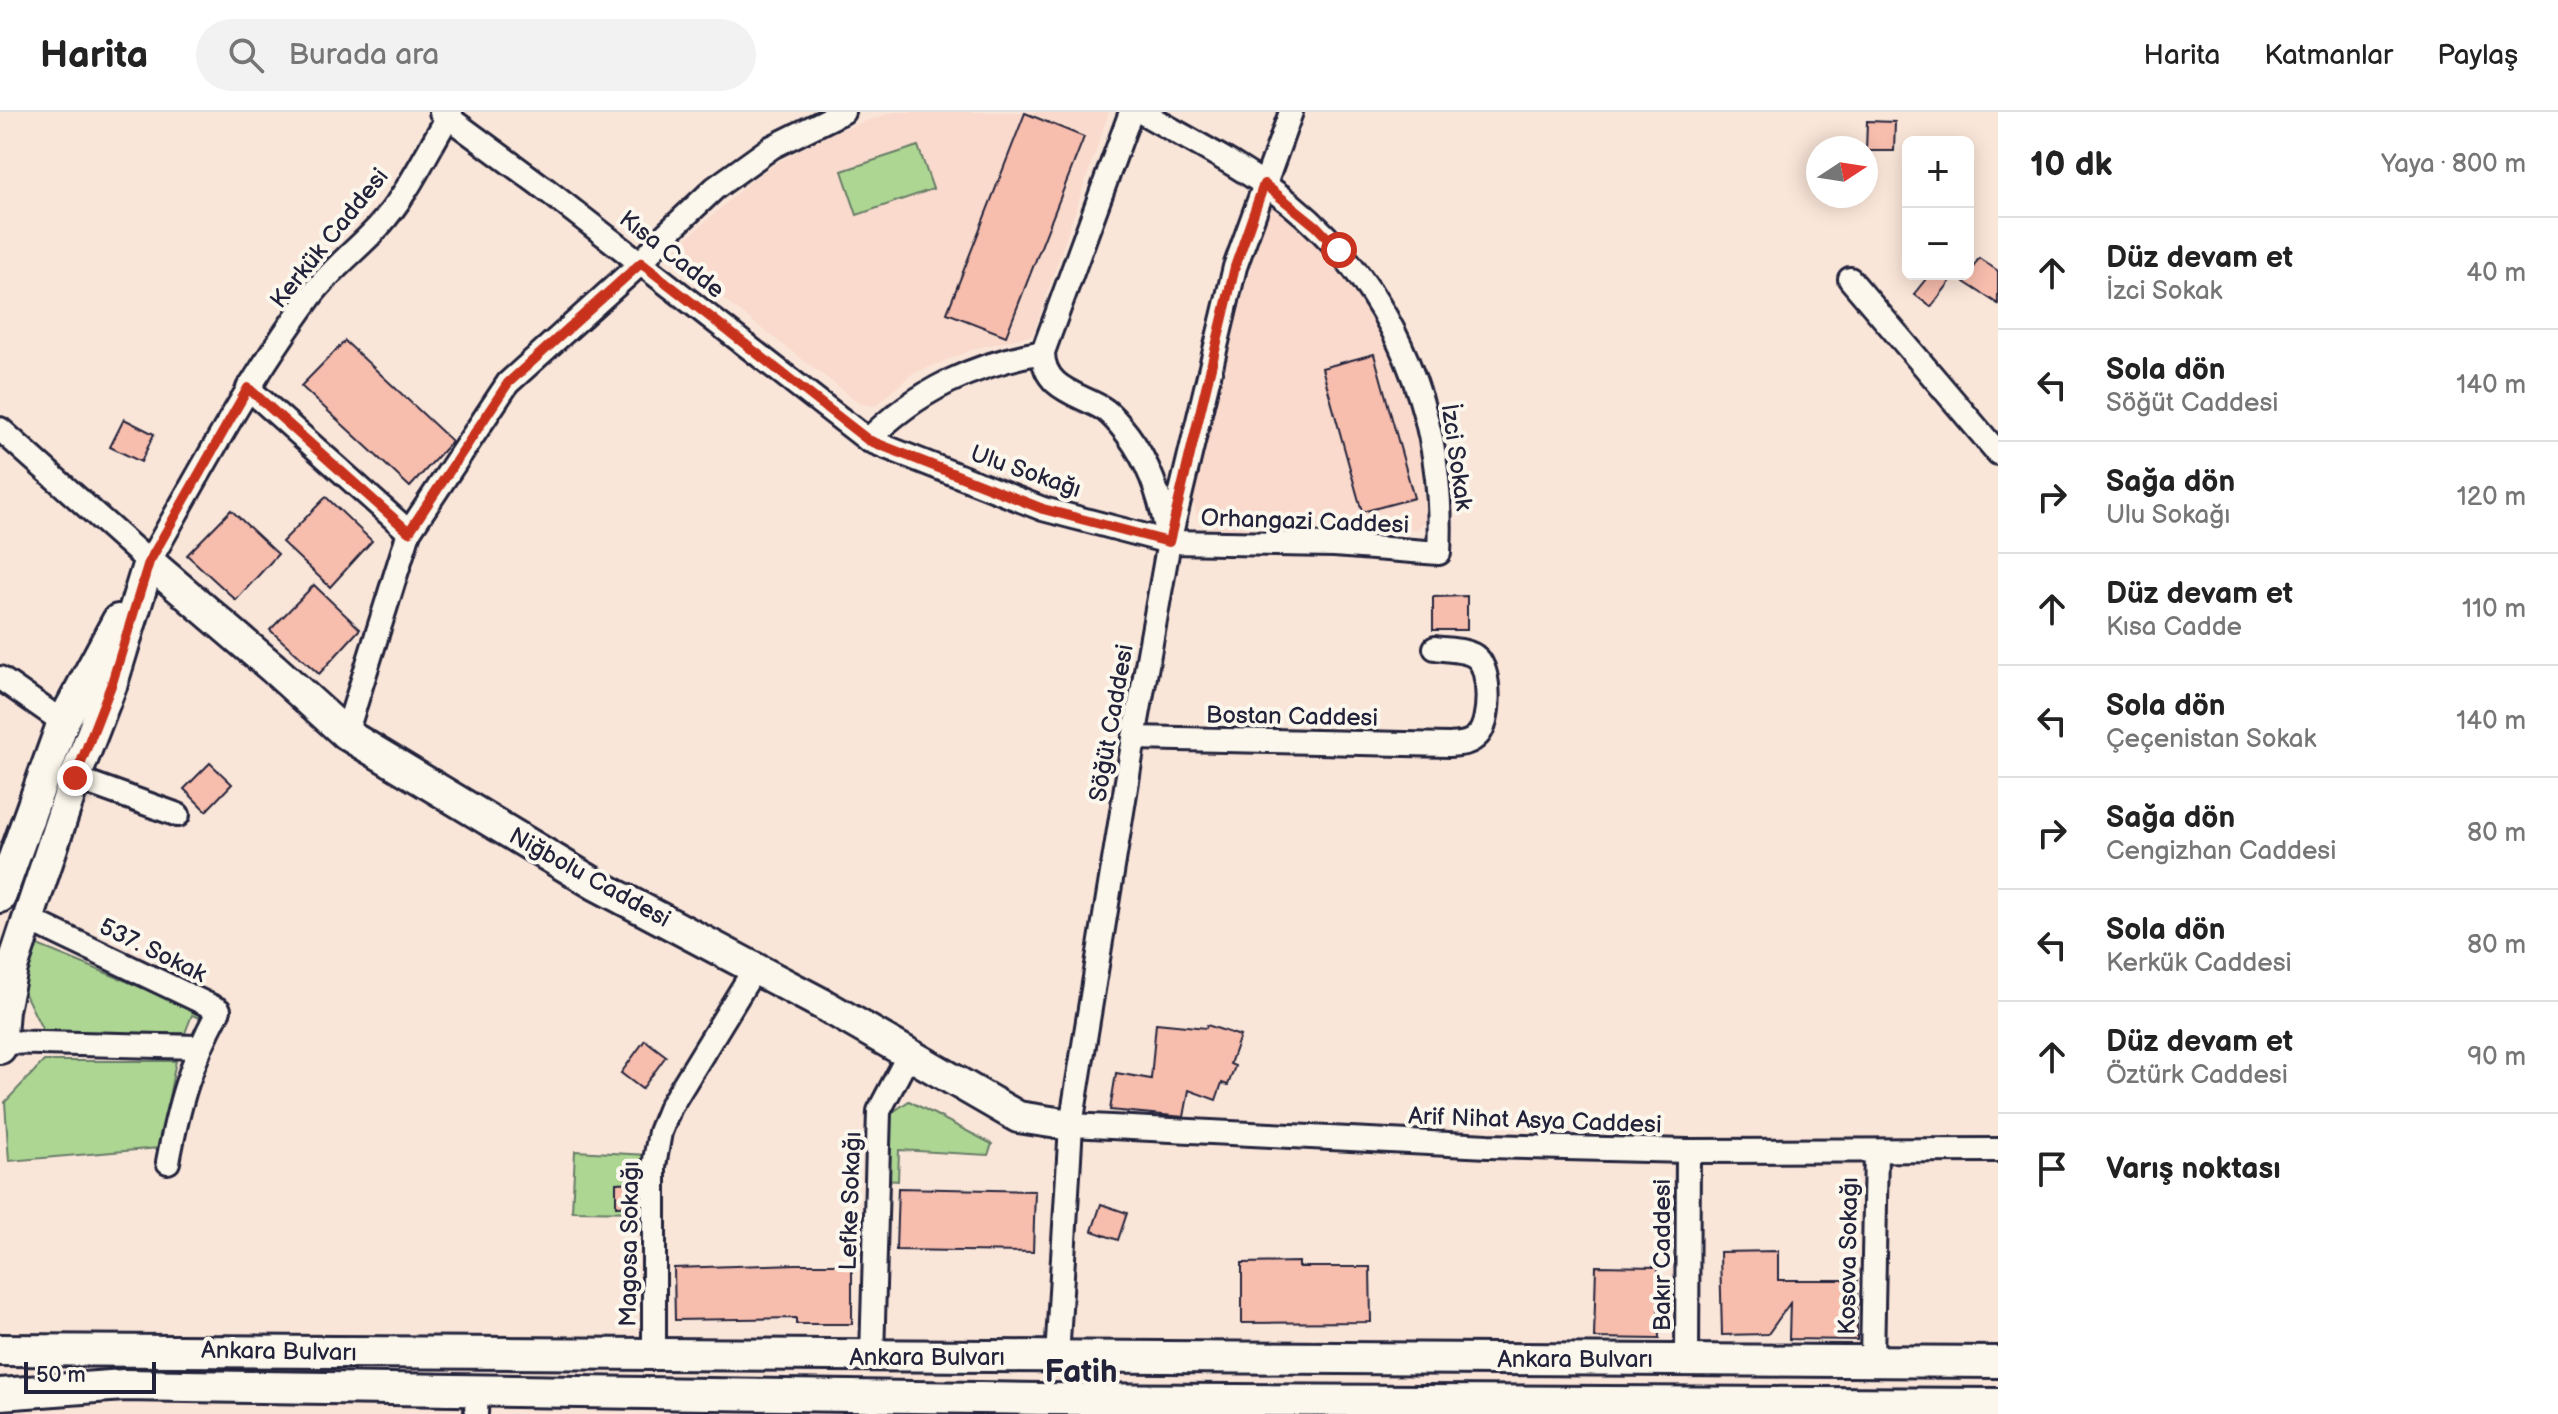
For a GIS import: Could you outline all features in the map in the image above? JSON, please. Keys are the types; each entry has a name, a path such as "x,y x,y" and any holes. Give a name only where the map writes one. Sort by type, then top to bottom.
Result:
{"main road":[{"path":"0,897 63,722 149,562"},
{"path":"0,1044 12,968 75,778 112,683 149,562"},
{"name":"Niğbolu Caddesi","path":"149,562 346,734 595,884 755,968 1018,1117 1071,1125"},
{"name":"Ankara Bulvarı","path":"1998,1362 0,1351 6,1372 0,1391 124,1385 476,1402 1042,1406 1998,1404"}],"street":[{"path":"346,734 409,532 508,383 641,263 688,211 742,167 802,130 843,112"},
{"path":"1131,112 1043,352 1045,369 1053,381 1105,410 1134,444 1155,483 1169,542"},
{"name":"İzci Sokak","path":"1141,112 1264,184 1316,226 1339,250 1379,305 1396,334 1430,426 1440,489 1439,553"},
{"name":"Söğüt Caddesi","path":"1057,1358 1071,1125 1169,542 1235,267 1291,112"},
{"name":"Kısa Cadde","path":"446,114 868,440"},
{"name":"Kerkük Caddesi","path":"149,562 248,388 319,287 398,201 446,114"},
{"path":"1850,279 1998,453"},
{"path":"868,440 892,416 939,386 990,364 1043,352"},
{"path":"248,388 409,532"},
{"path":"0,429 149,562"},
{"name":"Ulu Sokağı","path":"868,440 1043,509 1169,542"},
{"name":"Orhangazi Caddesi","path":"1169,542 1334,545 1439,553"},
{"name":"Bostan Caddesi","path":"1134,738 1467,743 1482,731 1487,705 1487,685 1478,658 1435,648"},
{"path":"0,678 63,722"},
{"path":"75,778 178,815"},
{"name":"537. Sokak","path":"28,919 219,1010 199,1047"},
{"name":"Magosa Sokağı","path":"654,1355 654,1166 660,1132 670,1107 755,968"},
{"path":"0,1044 199,1047 180,1100 168,1162"},
{"name":"Lefke Sokağı","path":"872,1356 879,1111 909,1054"},
{"name":"Arif Nihat Asya Caddesi","path":"1071,1125 1327,1140 1688,1151 1998,1150"},
{"name":"Bakır Caddesi","path":"1687,1360 1688,1151"},
{"name":"Kosova Sokağı","path":"1872,1362 1876,1151"}],"shaded area":[{"path":"893,112 1109,112 1033,335 977,348 912,374 875,406 861,404 681,267 677,247 752,180 778,162 834,132"},
{"path":"1284,203 1361,294 1389,346 1409,400 1421,456 1426,514 1425,522 1416,530 1207,528 1198,521 1189,481 1269,206"}],"green space":[{"path":"918,146 933,189 857,215 842,171"},
{"path":"35,944 202,1012 200,1018 192,1015 185,1033 44,1033 22,988"},
{"path":"44,1061 176,1061 159,1148 9,1161 5,1102"},
{"path":"909,1101 992,1144 988,1155 899,1150 898,1181 886,1180 887,1116"},
{"path":"575,1151 648,1155 647,1212 572,1211"}],"building":[{"path":"1025,113 1084,137 1006,336 947,313"},
{"path":"1867,121 1895,122 1894,151 1878,151 1878,136 1866,136"},
{"path":"1979,258 1998,271 1998,304 1964,282 1974,280 1974,266"},
{"path":"1925,280 1951,280 1931,307 1914,294"},
{"path":"345,341 452,441 410,487 301,386"},
{"path":"1374,354 1414,498 1362,512 1322,368"},
{"path":"124,419 154,434 141,462 110,447"},
{"path":"326,497 372,541 330,587 282,542"},
{"path":"231,510 278,554 236,600 187,555"},
{"path":"314,585 360,629 319,674 270,630"},
{"path":"1467,596 1467,630 1433,630 1433,597"},
{"path":"210,763 232,784 206,811 184,789"},
{"path":"1156,1023 1206,1028 1207,1025 1240,1036 1230,1064 1235,1066 1228,1085 1222,1083 1216,1100 1189,1090 1184,1117 1110,1110 1116,1073 1151,1079"},
{"path":"645,1040 666,1056 642,1089 621,1073"},
{"path":"640,1182 640,1205 616,1206 616,1183"},
{"path":"898,1188 1035,1191 1033,1252 896,1250"},
{"path":"1101,1204 1127,1213 1118,1240 1092,1231"},
{"path":"1778,1251 1778,1280 1857,1280 1857,1340 1789,1339 1790,1303 1768,1334 1722,1335 1720,1252"},
{"path":"1299,1262 1299,1267 1370,1267 1371,1322 1242,1323 1242,1263"},
{"path":"852,1264 852,1324 796,1324 796,1318 675,1320 674,1268"},
{"path":"1596,1266 1658,1267 1659,1339 1594,1338"}],"district":[{"name":"Fatih","path":"1081,1371"}],"route":[{"path":"75,778 112,683 149,562 248,388 409,532 508,383 641,263 868,440 1043,509 1169,542 1235,267 1264,184 1316,226 1339,250"}]}
